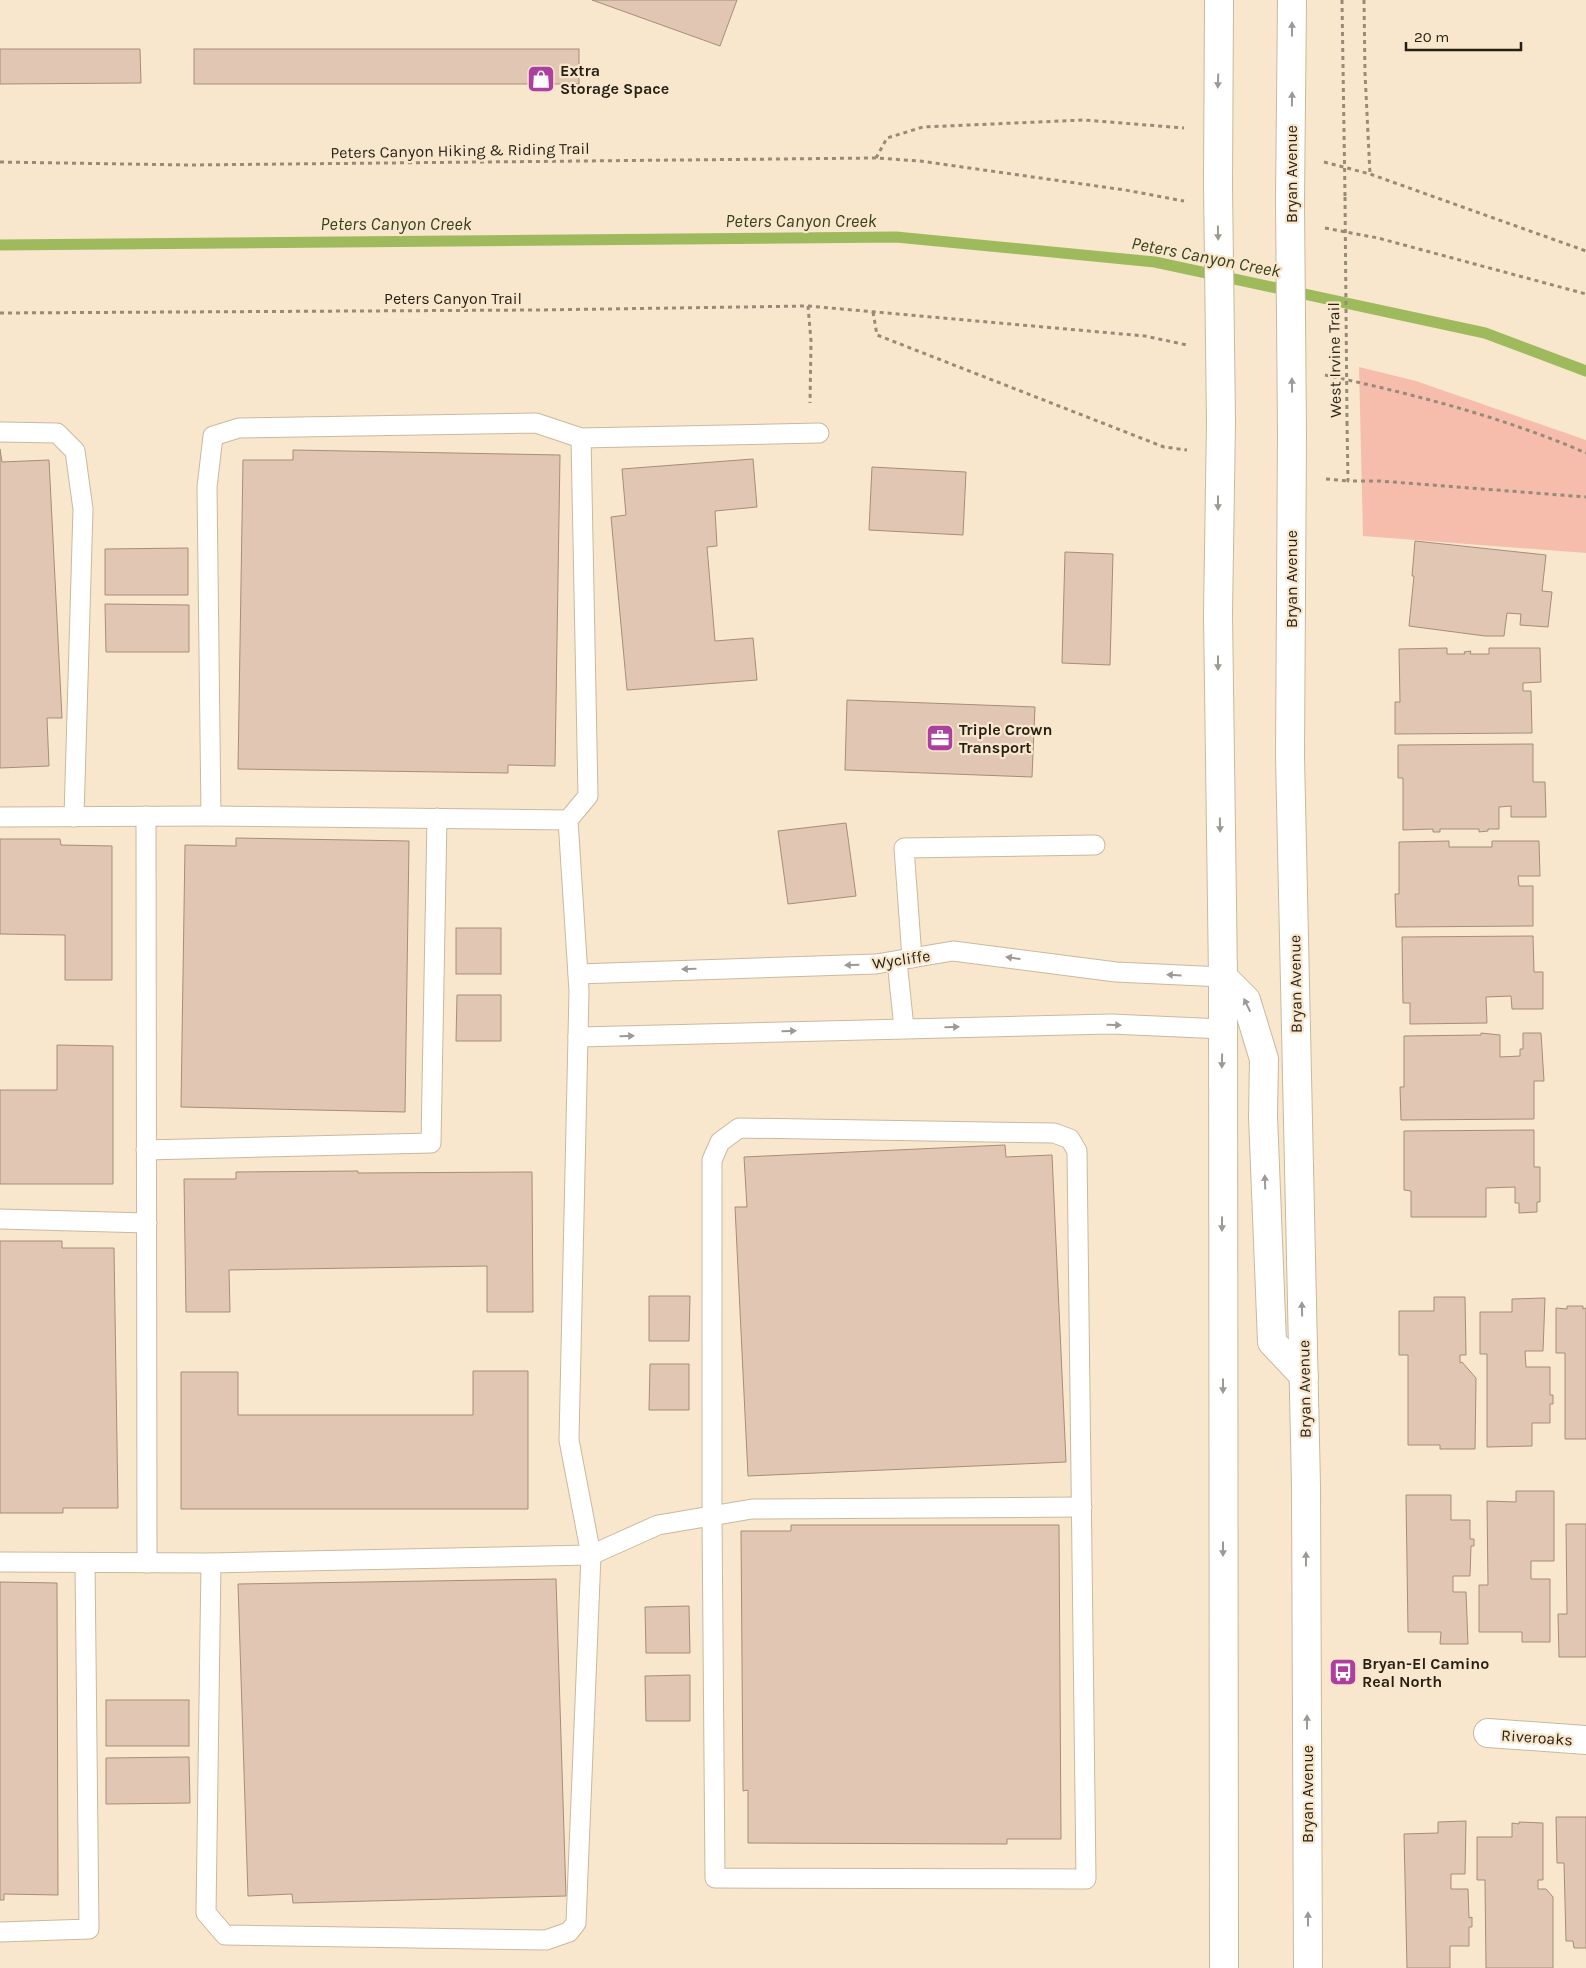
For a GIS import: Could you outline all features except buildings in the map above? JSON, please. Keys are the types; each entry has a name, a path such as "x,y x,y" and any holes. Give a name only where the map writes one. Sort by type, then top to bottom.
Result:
{"main road":[{"path":"1219,0 1218,185 1221,422 1218,454 1219,768 1223,978 1224,1968"},
{"name":"Bryan Avenue","path":"1292,0 1290,756 1304,1376 1308,1968"},
{"path":"1223,978 1246,1000 1264,1059 1263,1116 1272,1342 1304,1376"},
{"name":"Riveroaks","path":"1488,1733 1586,1740"}],"lane":[{"path":"211,816 206,487 213,436 239,428 536,423 580,438 819,433"},
{"path":"0,432 57,432 75,450 84,509 74,817"},
{"path":"211,1563 206,1913 225,1935 546,1940 569,1932 576,1923 591,1555 570,1440 578,974 568,820 588,796 580,438"},
{"path":"146,816 147,1563"},
{"path":"0,817 211,816 568,820"},
{"path":"146,1150 431,1143 436,818"},
{"path":"904,1028 904,848 1095,845"},
{"name":"Wycliffe","path":"578,974 876,964 953,951 1116,972 1223,978"},
{"path":"578,1037 1111,1024 1223,1029"},
{"path":"739,1128 1054,1133 1070,1139 1077,1151 1082,1507 1086,1879 715,1878 712,1160 720,1142 739,1128"},
{"path":"0,1220 147,1223"},
{"path":"0,1562 211,1563 591,1555 658,1525 752,1509 1082,1507"},
{"path":"0,1932 90,1929 85,1563"}],"path":[{"name":"West Irvine Trail","path":"1342,0 1348,481 1380,481 1586,497"},
{"path":"1364,0 1365,73 1370,174"},
{"path":"876,158 888,138 923,127 1084,120 1178,128"},
{"name":"Peters Canyon Hiking & Riding Trail","path":"0,162 188,165 876,158 920,161"},
{"path":"1343,166 1586,251"},
{"path":"808,306 811,341 810,407 818,408 819,433"},
{"name":"Peters Canyon Trail","path":"0,313 527,310 808,306 906,314"},
{"path":"874,312 877,335 1164,448 1176,449"}],"shaded area":[{"path":"1359,367 1416,381 1586,440 1586,553 1363,536"}],"waterway":[{"name":"Peters Canyon Creek","path":"0,245 896,237 1155,262 1485,333 1586,371"}],"place":[{"name":"Extra Storage Space","path":"541,79"},
{"name":"Triple Crown Transport","path":"940,738"},
{"name":"Bryan-El Camino Real North","path":"1343,1672"}]}
